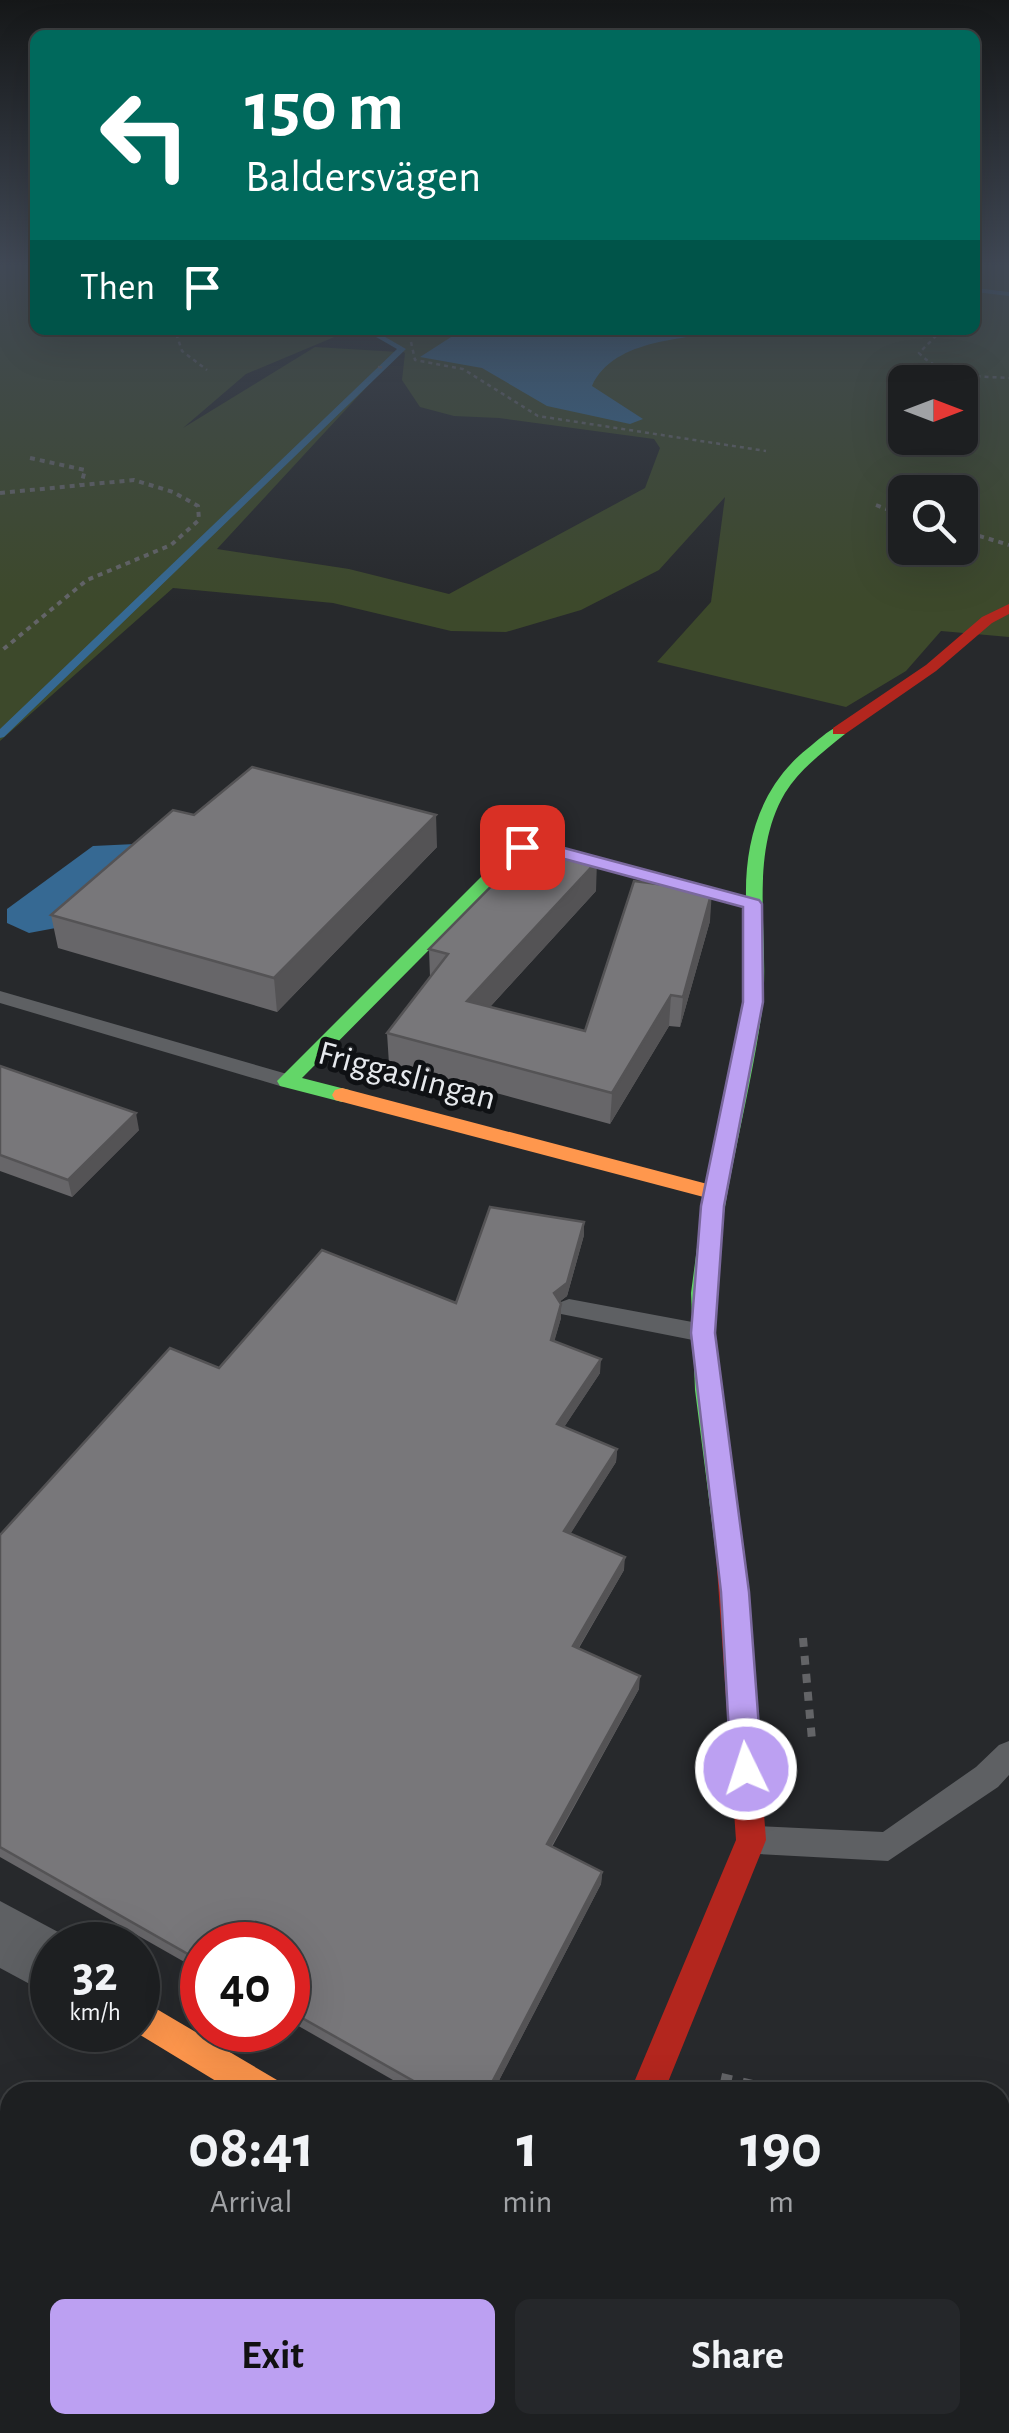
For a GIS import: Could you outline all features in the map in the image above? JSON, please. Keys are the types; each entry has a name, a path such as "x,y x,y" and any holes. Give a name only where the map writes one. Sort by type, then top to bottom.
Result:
{"street":[{"path":"651,2082 751,1840 735,1592 703,1333 715,1192 753,1002 754,848 768,802 810,754 1009,608"},
{"name":"Friggaslingan","path":"287,1081 522,847 546,848 752,904"},
{"name":"Friggaslingan","path":"287,1081 715,1192"},
{"path":"0,1932 30,1950"},
{"path":"160,2028 249,2082"}],"lane":[{"path":"0,996 287,1081"},
{"path":"568,1308 703,1333"},
{"path":"751,1840 888,1847 986,1778 1009,1754"}],"path":[{"path":"478,377 538,416 766,450"},
{"path":"30,458 85,470 81,485"},
{"path":"0,493 134,480 172,492 198,506 198,520 171,545 87,580 0,652"},
{"path":"876,505 888,510"},
{"path":"978,536 1009,545"}],"green space":[{"path":"0,377 243,377 183,428 267,377 376,377 217,549 349,569 449,594 645,488 660,448 654,439 499,418 454,416 420,407 402,377 888,377 888,455 978,455 978,377 1009,377 1009,637 941,631 906,671 846,707 657,662 711,602 725,497 659,570 581,610 506,632 451,631 333,603 173,588 0,741"}],"water":[{"path":"497,377 599,377 592,386 643,419 630,424 547,406"},
{"path":"135,844 61,927 29,933 7,923 7,909 93,846"}],"building":[{"path":"252,767 436,815 274,978 51,915 173,810 194,815"},
{"path":"534,843 597,861 467,1001 585,1031 634,881 712,891 683,997 671,995 612,1093 387,1033 448,954 429,949"},
{"path":"0,1066 136,1113 68,1180 0,1155"},
{"path":"490,1207 584,1222 567,1283 554,1293 561,1304 551,1340 601,1359 557,1424 617,1449 564,1531 625,1557 573,1646 640,1676 547,1844 602,1872 492,2082 415,2082 310,2022 310,1922 180,1922 180,1949 160,1938 160,1922 132,1922 0,1847 0,1535 170,1348 219,1368 322,1250 456,1303"}],"waterway":[{"path":"0,735 373,377"}],"traffic: fast":[{"path":"730,1554 708,1390 703,1293 713,1210 753,1004 757,854 763,822 778,791 802,761 839,731"},
{"path":"342,1095 287,1081 521,847 547,848 752,904"}],"traffic: slow":[{"path":"342,1095 715,1193"},
{"path":"160,2028 249,2082"}],"traffic: jam":[{"path":"839,731 931,668 987,620 1009,608"},
{"path":"651,2082 751,1840 730,1554"}],"route":[{"path":"522,847 546,848 752,904 753,1002 713,1206 703,1333 735,1592 746,1769"}]}
